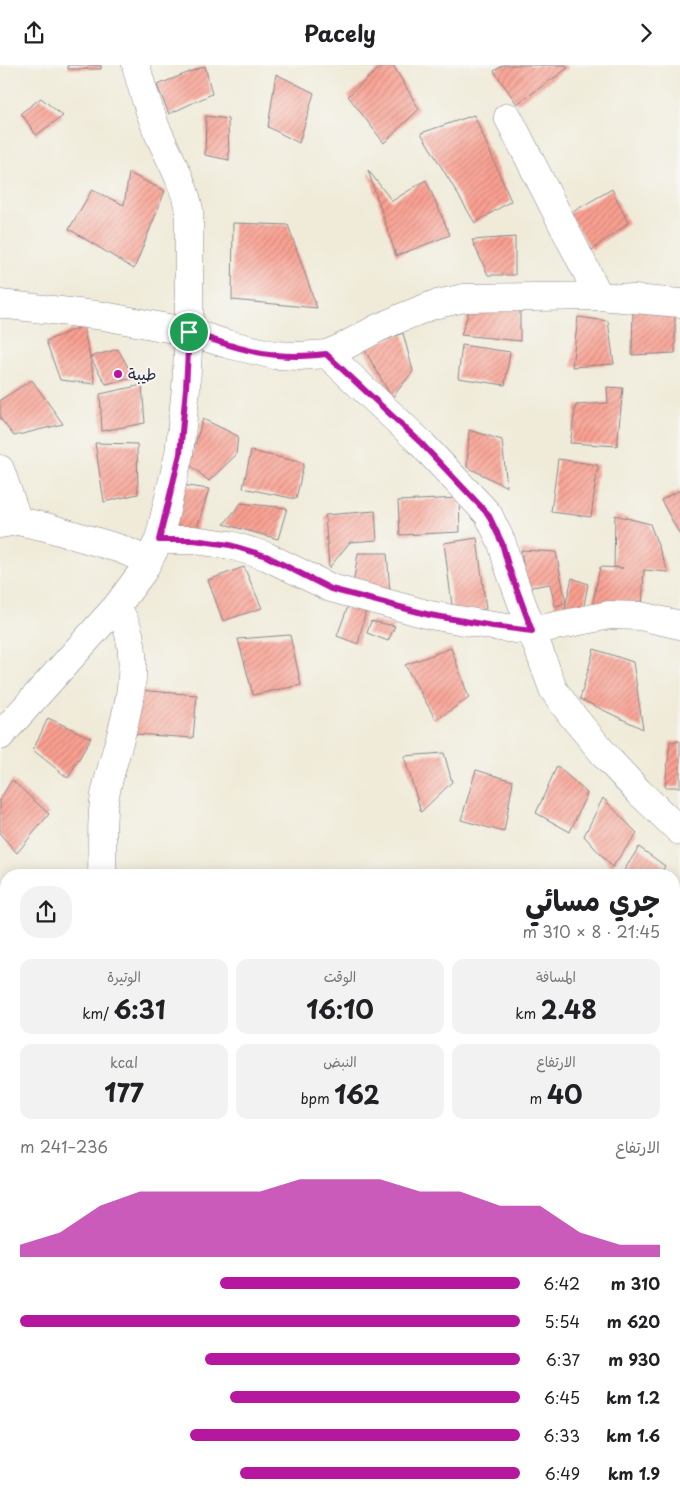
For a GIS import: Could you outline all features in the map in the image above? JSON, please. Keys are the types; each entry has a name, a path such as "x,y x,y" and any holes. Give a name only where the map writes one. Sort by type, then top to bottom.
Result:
{"street":[{"path":"0,736 117,606 143,571 154,551 180,454 189,332 190,222 187,202 156,128 143,93 136,65"},
{"path":"508,117 599,296"},
{"path":"0,304 104,316 189,332 226,344 274,355 299,356 326,354 378,328 433,305 464,298 599,296 680,303"},
{"path":"326,354 420,442 488,514 502,543 508,565 553,689 570,714 609,760 680,831"},
{"path":"0,469 9,523 46,527 121,549 154,551 194,540 230,545 266,556 331,589 430,615 493,626 532,631 609,615 640,616 680,625"},
{"path":"102,869 102,817 105,795 133,681 129,633 117,606"}],"building":[{"path":"68,65 101,65 101,69 68,69"},
{"path":"383,65 393,65 419,109 384,143 348,96"},
{"path":"503,65 565,65 568,68 517,104 494,71"},
{"path":"205,66 212,94 169,114 157,85"},
{"path":"276,74 314,93 299,143 268,127"},
{"path":"41,98 63,116 36,135 21,113"},
{"path":"474,115 511,201 475,223 421,133"},
{"path":"206,116 228,119 229,160 205,155"},
{"path":"368,170 392,201 426,180 450,235 396,256"},
{"path":"129,173 165,191 134,269 69,229 92,190 124,205"},
{"path":"612,189 628,223 592,250 569,214"},
{"path":"233,223 288,225 317,308 232,300"},
{"path":"515,237 515,275 488,275 472,240"},
{"path":"470,308 520,308 520,341 461,335"},
{"path":"633,308 675,313 675,353 632,355"},
{"path":"578,317 608,321 614,364 572,367"},
{"path":"83,326 95,384 60,380 46,341"},
{"path":"403,333 413,371 392,398 364,349"},
{"path":"462,345 510,352 505,385 458,378"},
{"path":"118,349 134,378 106,384 90,357"},
{"path":"32,380 63,424 14,436 0,418 0,400"},
{"path":"142,385 145,423 102,431 100,394"},
{"path":"607,387 623,388 617,446 570,443 576,405 608,403"},
{"path":"203,419 238,436 236,455 209,481 189,464"},
{"path":"469,430 502,440 507,487 467,467"},
{"path":"95,443 137,444 138,494 104,502"},
{"path":"251,451 304,463 296,499 243,488"},
{"path":"558,459 598,465 591,517 551,512"},
{"path":"181,485 209,489 196,531 173,528"},
{"path":"680,490 680,535 661,500"},
{"path":"459,498 460,532 400,535 398,501"},
{"path":"241,503 287,508 278,539 224,524"},
{"path":"375,511 377,540 350,542 329,568 325,515"},
{"path":"615,515 650,524 668,572 644,570 642,608 591,611 600,567 623,568 614,567"},
{"path":"477,538 486,609 453,613 444,543"},
{"path":"521,550 556,552 566,603 555,606 550,584 526,588"},
{"path":"358,553 387,553 390,592 353,585"},
{"path":"244,567 262,608 223,621 208,580"},
{"path":"572,578 588,584 583,611 564,616"},
{"path":"348,606 366,610 358,644 337,636"},
{"path":"371,621 395,626 388,641 367,633"},
{"path":"290,635 301,685 253,695 238,639"},
{"path":"451,648 469,698 436,720 405,665"},
{"path":"594,649 633,662 643,729 580,699"},
{"path":"138,690 197,695 193,738 135,734"},
{"path":"48,718 91,738 68,778 33,750"},
{"path":"680,741 680,787 665,787 670,742"},
{"path":"444,753 452,782 421,812 404,756"},
{"path":"557,766 587,793 570,832 536,813"},
{"path":"476,770 513,781 504,832 461,820"},
{"path":"12,780 49,814 17,853 0,834 0,799"},
{"path":"603,798 637,833 612,867 584,836"},
{"path":"639,847 665,866 663,869 625,869"}],"place":[{"name":"طيبة","path":"118,374"}],"route":[{"path":"189,332 226,344 274,355 326,354 420,442 488,514 502,543 532,631 430,615 331,589 266,556 230,545 194,540 159,540 180,454 189,332"}]}
